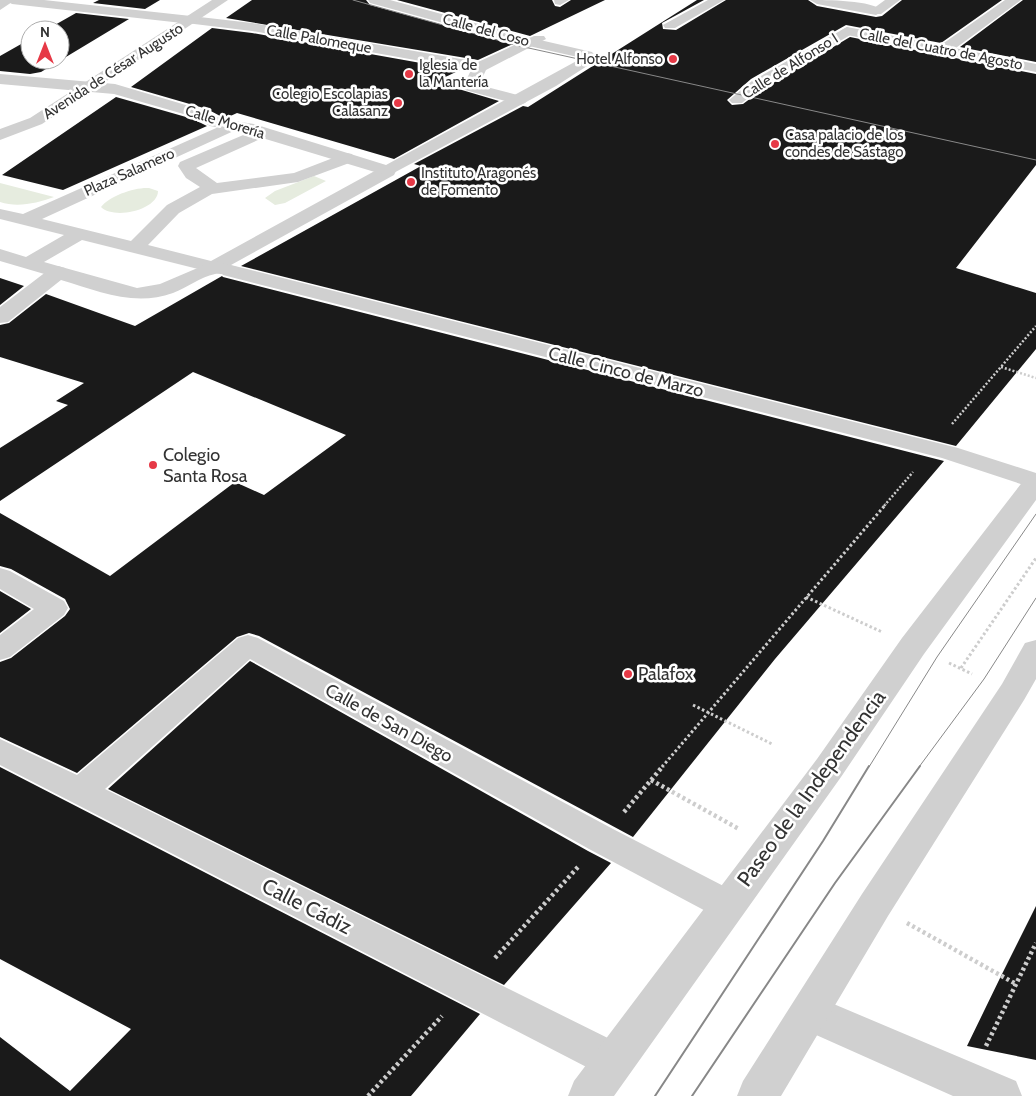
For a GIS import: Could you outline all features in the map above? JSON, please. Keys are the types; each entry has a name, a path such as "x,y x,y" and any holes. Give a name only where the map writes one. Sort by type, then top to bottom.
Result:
{"street":[{"path":"0,6 11,0"},
{"name":"Calle Palomeque","path":"11,0 252,27 477,67"},
{"name":"Avenida de César Augusto","path":"0,135 36,122 221,0"},
{"path":"670,25 718,0"},
{"path":"817,0 876,11"},
{"name":"Calle de Alfonso I","path":"736,100 757,84 894,0"},
{"path":"944,50 1014,0"},
{"name":"Calle del Coso","path":"386,1 535,40 591,57 584,64 520,100"},
{"name":"Avenida de César Augusto","path":"149,29 186,5"},
{"name":"Calle del Cuatro de Agosto","path":"846,31 1036,68"},
{"path":"520,100 470,87 477,67 535,40"},
{"name":"Avenida de César Augusto","path":"37,99 86,69"},
{"name":"Calle Morería","path":"0,79 115,89 200,114 204,118 388,171"},
{"path":"0,255 30,262 115,290 137,294 165,289 222,269 388,171 520,100"},
{"name":"Avenida de César Augusto","path":"0,130 7,119 22,109"},
{"name":"Plaza Salamero","path":"27,219 232,126"},
{"name":"Plaza Salamero","path":"208,189 209,183 192,174 186,166 261,133"},
{"path":"135,246 172,209 208,189 266,183 298,177 346,158"},
{"path":"0,214 27,219 222,269"},
{"path":"30,262 81,233"},
{"name":"Calle Cinco de Marzo","path":"222,269 950,453 1036,481"},
{"path":"0,317 58,272"},
{"name":"Paseo de la Independencia","path":"588,1096 829,768 913,646 1036,481"},
{"path":"0,577 54,608 0,650"},
{"name":"Calle de San Diego","path":"80,792 248,645 727,905"},
{"path":"758,1096 875,905 1013,692 1036,651"},
{"name":"Calle Cádiz","path":"0,751 614,1061"},
{"path":"810,1013 1001,1096"}],"path":[{"path":"948,429 1036,326"},
{"path":"1001,367 1036,378"},
{"path":"619,816 918,466"},
{"path":"961,668 1036,558"},
{"path":"806,597 887,635"},
{"path":"949,663 972,674"},
{"path":"693,705 772,744"},
{"path":"650,780 740,830"},
{"path":"490,964 583,861"},
{"path":"904,921 1016,984"},
{"path":"984,1050 1036,943"},
{"path":"368,1096 445,1012"}],"shaded area":[{"path":"314,176 326,181 285,203 275,205 265,198 275,191"},
{"path":"0,183 54,197 21,205 7,204 0,202"},
{"path":"149,188 158,191 156,198 143,208 125,213 115,213 101,207 110,199 123,193"}],"building":[{"path":"99,0 160,0 145,9 93,3"},
{"path":"252,0 366,0 370,5 513,44 478,60 226,18"},
{"path":"397,0 552,0 555,6 560,7 571,0 605,0 530,36"},
{"path":"697,0 704,0 662,23 663,29 676,30 726,0 808,0 817,6 876,17 882,16 902,0 1002,0 941,43 846,25 751,79 727,100 732,105 743,104 763,89 850,37 1036,74 1036,165 956,268 1036,293 1036,349 956,446 241,266 421,166 414,164 523,106 528,107"},
{"path":"1023,0 1036,0 1036,62 960,47"},
{"path":"76,13 129,19 70,55 70,20 64,20"},
{"path":"212,28 252,33 460,70 435,82 499,101 394,159 237,113 226,118 222,117 207,109 131,87"},
{"path":"20,45 20,70 44,70 30,74 0,71 0,56"},
{"path":"116,97 193,119 207,126 63,190 2,175"},
{"path":"222,276 944,461 775,659 633,837 259,636 249,633 237,637 77,773 0,737 0,662 11,658 65,616 70,609 65,599 11,569 0,566 0,513 110,576 235,482 264,495 346,435 193,372 0,501 0,448 68,405 56,401 84,383 0,357 0,325 9,323 46,294 135,326"},
{"path":"0,278 24,286 0,305"},
{"path":"0,591 31,609 0,633"},
{"path":"250,661 611,863 504,985 108,789"},
{"path":"0,767 480,1014 411,1096 0,1096 0,1037 70,1091 131,1029 0,959"},
{"path":"1036,906 1036,1060 967,1046 1001,976"}],"tram line":[{"path":"353,0 515,45 1036,160"},
{"path":"869,767 937,657 1036,514"},
{"path":"919,767 984,679 1036,598"},
{"path":"655,1096 823,841 869,766"},
{"path":"692,1096 835,883 920,766"}],"place":[{"name":"Hotel Alfonso","path":"673,59"},
{"name":"Iglesia de la Mantería","path":"409,74"},
{"name":"Colegio Escolapias Calasanz","path":"398,103"},
{"name":"Casa palacio de los condes de Sástago","path":"775,144"},
{"name":"Instituto Aragonés de Fomento","path":"411,182"},
{"name":"Colegio Santa Rosa","path":"153,465"},
{"name":"Palafox","path":"628,674"}]}
